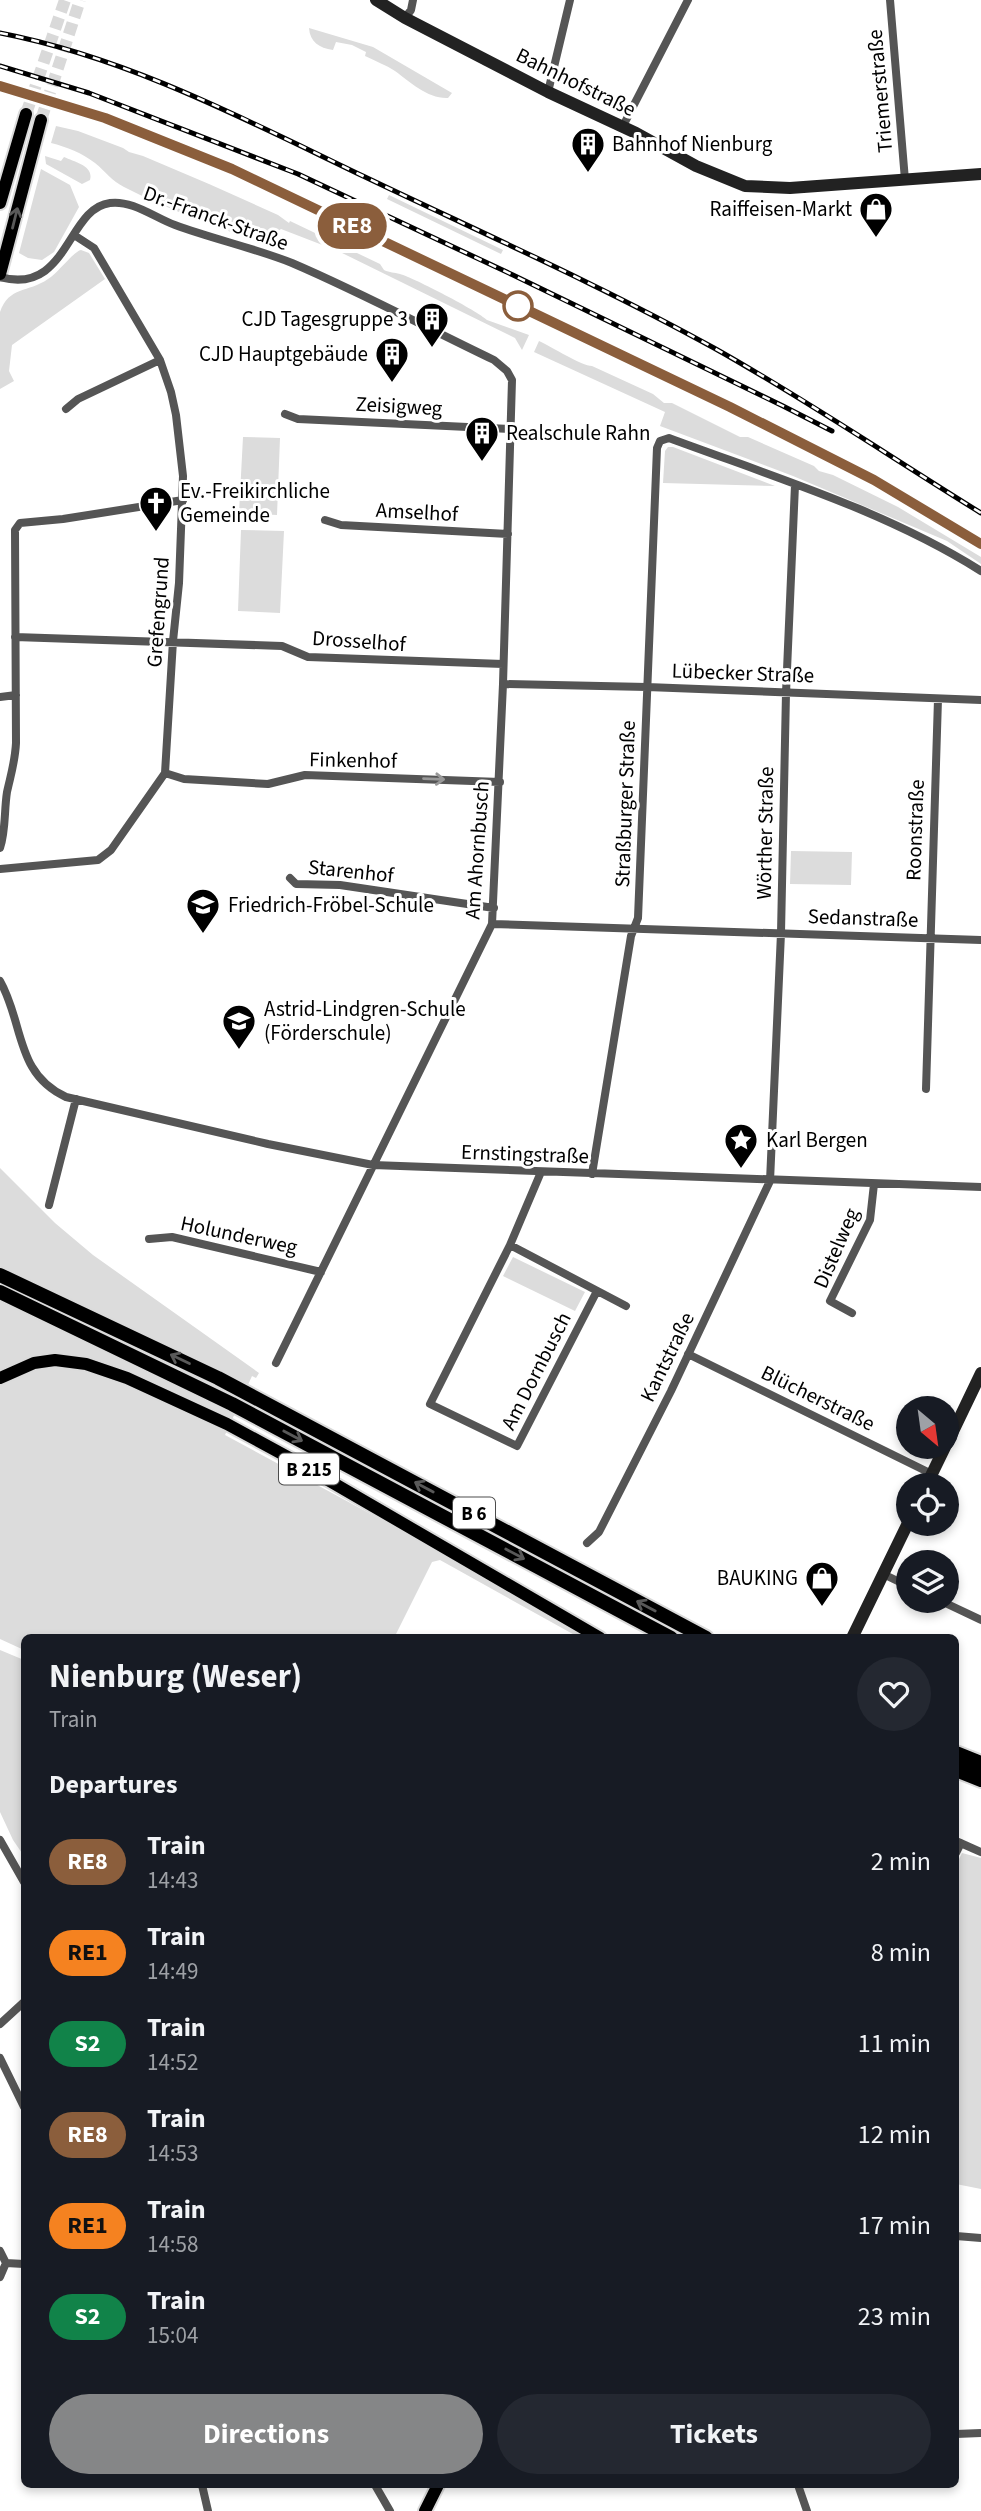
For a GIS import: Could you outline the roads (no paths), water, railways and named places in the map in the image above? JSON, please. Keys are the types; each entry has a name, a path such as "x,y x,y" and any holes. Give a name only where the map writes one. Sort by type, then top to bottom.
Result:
{"highway":[{"name":"B 6","path":"0,1275 218,1378 698,1634"},
{"name":"B 6","path":"0,1292 233,1404 664,1634"},
{"path":"0,1304 42,1312"},
{"path":"959,1754 981,1763"},
{"path":"959,1771 981,1780"}],"main road":[{"name":"Bahnhofstraße","path":"376,0 405,18 548,92 623,126 696,166 745,186 790,188 981,174"},
{"path":"0,203 26,114"},
{"path":"0,276 41,120"},
{"name":"B 215","path":"0,1378 34,1363 55,1360 86,1364 139,1383 226,1424 297,1462 593,1634"},
{"path":"959,1419 981,1373"},
{"path":"854,1634 902,1536"},
{"path":"959,1763 981,1771"},
{"path":"425,2511 436,2488"}],"street":[{"path":"405,18 411,10 413,0"},
{"path":"548,92 570,0"},
{"path":"623,126 688,0"},
{"name":"Triemerstraße","path":"890,0 905,180"},
{"name":"Dr.-Franck-Straße","path":"0,276 19,279 40,273 60,256 90,212 100,205 120,203 134,206 177,226 289,262 494,360 510,376"},
{"name":"Grefengrund","path":"74,235 94,248 160,360 172,392 176,415 183,500 165,773"},
{"path":"66,409 78,399 160,360"},
{"name":"Am Ahornbusch","path":"276,1363 492,924 500,782 512,429 510,376"},
{"name":"Zeisigweg","path":"285,414 298,419 512,429"},
{"name":"Straßburger Straße","path":"592,1174 631,936 638,918 657,448 660,441 669,438 795,485"},
{"path":"795,485 944,548 981,571"},
{"name":"Wörther Straße","path":"770,1181 795,485"},
{"path":"0,848 7,793 15,767 15,530 20,523 183,500"},
{"name":"Amselhof","path":"325,520 341,526 508,534"},
{"name":"Drosselhof","path":"15,637 282,646 308,657 503,664"},
{"name":"Lübecker Straße","path":"503,684 981,700"},
{"path":"0,697 16,695"},
{"name":"Roonstraße","path":"926,1088 938,699"},
{"path":"0,869 98,860 111,850 165,773"},
{"name":"Finkenhof","path":"165,773 184,779 268,784 305,775 500,782"},
{"name":"Starenhof","path":"289,878 296,884 340,885 494,908"},
{"name":"Sedanstraße","path":"492,924 981,940"},
{"name":"Ernstingstraße","path":"0,981 6,991 23,1048 35,1073 48,1089 76,1099 268,1144 373,1165 981,1187"},
{"path":"49,1205 76,1099"},
{"name":"Am Dornbusch","path":"541,1172 510,1245 430,1404 517,1446 597,1290"},
{"name":"Kantstraße","path":"587,1543 599,1532 770,1181"},
{"name":"Distelweg","path":"852,1313 830,1301 870,1220 874,1184"},
{"name":"Holunderweg","path":"149,1239 172,1237 321,1272"},
{"path":"510,1245 626,1306"},
{"name":"Blücherstraße","path":"688,1354 916,1473"},
{"path":"883,1574 896,1580"},
{"path":"959,1610 981,1620"},
{"path":"0,1840 21,1877"},
{"path":"959,1842 981,1852"},
{"path":"0,2024 21,2006"},
{"path":"0,2058 21,2101"},
{"path":"959,2236 981,2238"},
{"path":"0,2251 6,2263 0,2277"},
{"path":"6,2263 21,2264"},
{"path":"959,2434 981,2433"},
{"path":"203,2488 208,2511"},
{"path":"377,2488 390,2511"},
{"path":"799,2488 807,2511"}],"tunnel":[{"path":"26,114 65,0"},
{"path":"41,120 80,0"}],"railway":[{"path":"0,33 95,58 186,93 584,281 748,367 981,513"},
{"path":"0,66 89,93 298,174 513,275 832,431"},
{"path":"0,86 105,118 232,168 730,407 874,480 981,544"}],"train":[{"name":"RE8","path":"0,86 105,118 232,169 804,444 874,480 981,544"}],"place":[{"name":"Bahnhof Nienburg","path":"588,174"},
{"name":"Raiffeisen-Markt","path":"876,239"},
{"name":"CJD Tagesgruppe 3","path":"432,349"},
{"name":"CJD Hauptgebäude","path":"392,384"},
{"name":"Realschule Rahn","path":"482,463"},
{"name":"Ev.-Freikirchliche Gemeinde","path":"156,533"},
{"name":"Friedrich-Fröbel-Schule","path":"203,935"},
{"name":"Astrid-Lindgren-Schule (Förderschule)","path":"239,1051"},
{"name":"Karl Bergen","path":"741,1170"},
{"name":"BAUKING","path":"822,1608"}]}
